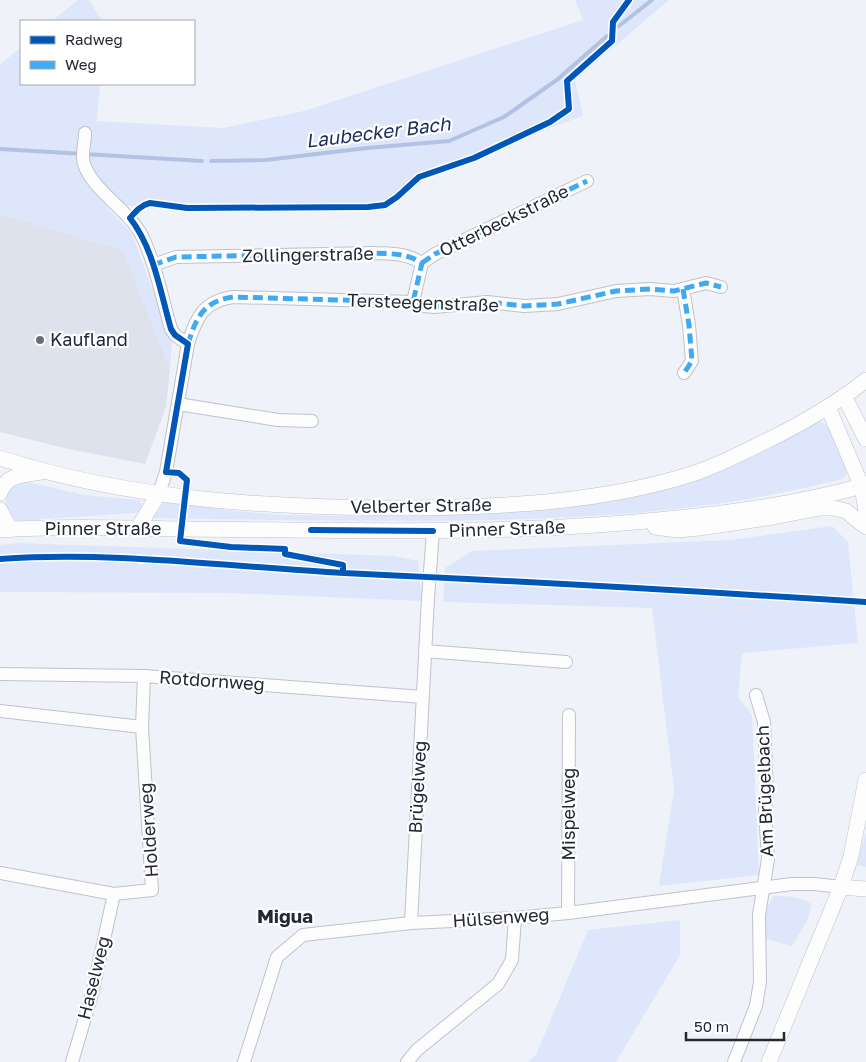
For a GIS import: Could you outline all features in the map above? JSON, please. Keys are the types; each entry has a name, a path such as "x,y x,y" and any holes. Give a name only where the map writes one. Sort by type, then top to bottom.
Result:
{"street":[{"path":"86,133 84,165 94,180 137,228 153,265 171,329 175,335 188,344"},
{"name":"Otterbeckstraße","path":"422,263 435,254 588,181"},
{"name":"Zollingerstraße","path":"153,265 176,257 374,253 400,254 412,257 422,263"},
{"path":"413,302 422,263"},
{"name":"Tersteegenstraße","path":"159,493 166,472 188,344 193,328 207,307 220,299 233,297 413,302 423,306 435,307 488,302 524,306 558,304 616,291 650,289 674,291 706,283 721,286"},
{"path":"683,289 692,361 684,373"},
{"name":"Velberter Straße","path":"0,458 48,472 133,490 222,501 288,506 364,508 454,508 542,502 599,495 646,486 700,471 773,438 828,407 866,380"},
{"path":"844,396 866,439"},
{"path":"178,404 278,420 312,421"},
{"path":"828,407 864,486 866,511"},
{"path":"0,493 8,480 17,476 48,472"},
{"name":"Pinner Straße","path":"6,530 138,528 433,531 553,528 637,523 722,514 762,508 864,486"},
{"path":"138,528 159,493"},
{"path":"637,523 662,528 699,528 773,518 820,508 833,508 846,512 866,527"},
{"path":"0,510 6,530"},
{"name":"Brügelweg","path":"411,923 433,531"},
{"path":"425,651 566,662"},
{"name":"Rotdornweg","path":"0,674 144,676 423,697"},
{"name":"Holderweg","path":"0,873 114,894 152,890 142,727 144,676"},
{"name":"Am Brügelbach","path":"734,1062 756,1006 760,982 759,915 768,859 765,810 764,722 756,694"},
{"path":"0,711 142,727"},
{"name":"Mispelweg","path":"568,913 569,715"},
{"path":"769,1062 842,886 851,856 866,780"},
{"name":"Hülsenweg","path":"244,1062 277,957 303,935 411,923 515,918 568,913 792,884 842,886"},
{"path":"842,886 866,889"},
{"name":"Haselweg","path":"72,1062 92,994 114,894"},
{"path":"407,1062 417,1050 498,984 512,960 515,918"}],"shaded area":[{"path":"78,0 89,0 101,20 53,20"},
{"path":"575,0 669,0 575,80 583,116 514,141 476,161 421,179 386,210 179,209 105,205 132,234 172,342 170,369 123,250 0,214 0,65 20,48 20,85 100,85 97,121 223,128 304,111 583,20"},
{"path":"0,214 123,250 170,369 166,407 145,464 64,448 0,432"},
{"path":"821,422 827,425 837,443 843,458 846,476 842,479 756,498 625,514 494,520 365,521 149,518 158,512 164,502 263,513 365,516 504,512 620,500 665,490 720,472 777,445 809,426"},
{"path":"28,482 84,495 140,500 143,507 141,512 134,513 17,521 8,513 5,507 7,491 12,484"},
{"path":"832,526 848,542 858,643 742,653 738,697 752,715 759,875 659,886 674,789 652,608 443,602 445,568 472,551 731,540"},
{"path":"16,543 394,556 418,561 422,601 228,593 0,592 0,545"},
{"path":"866,832 866,867 856,865"},
{"path":"774,896 789,896 811,904 808,919 792,946 762,938 763,915"},
{"path":"680,920 680,955 616,1062 528,1062 536,1055 588,930"}],"waterway":[{"name":"Laubecker Bach","path":"619,26 652,0"},
{"name":"Laubecker Bach","path":"211,161 266,160 367,148 449,141 504,117 558,79 607,36"},
{"name":"Laubecker Bach","path":"0,149 202,161"}],"marked path":[{"path":"422,263 435,254 587,181"},
{"path":"153,265 176,257 374,253 399,255 410,257 422,263 413,302"},
{"path":"188,344 194,326 203,312 215,302 233,297 413,302 423,306 435,307 487,302 524,306 558,304 616,291 650,289 674,291 706,283 721,287"},
{"path":"683,289 692,361 684,373"}],"cycle path":[{"path":"343,573 343,565 285,554 285,549 231,547 180,541 187,480 179,473 166,472 188,344 175,335 171,329 151,257 130,218 141,207 150,203 187,208 368,207 385,205 419,177 474,158 550,122 569,109 567,81 612,41 613,22 629,0"},
{"path":"311,530 433,531"},
{"path":"0,559 43,557 129,558 344,573 866,602"}],"place":[{"name":"Kaufland","path":"40,340"}],"district":[{"name":"Migua","path":"285,916"}]}
